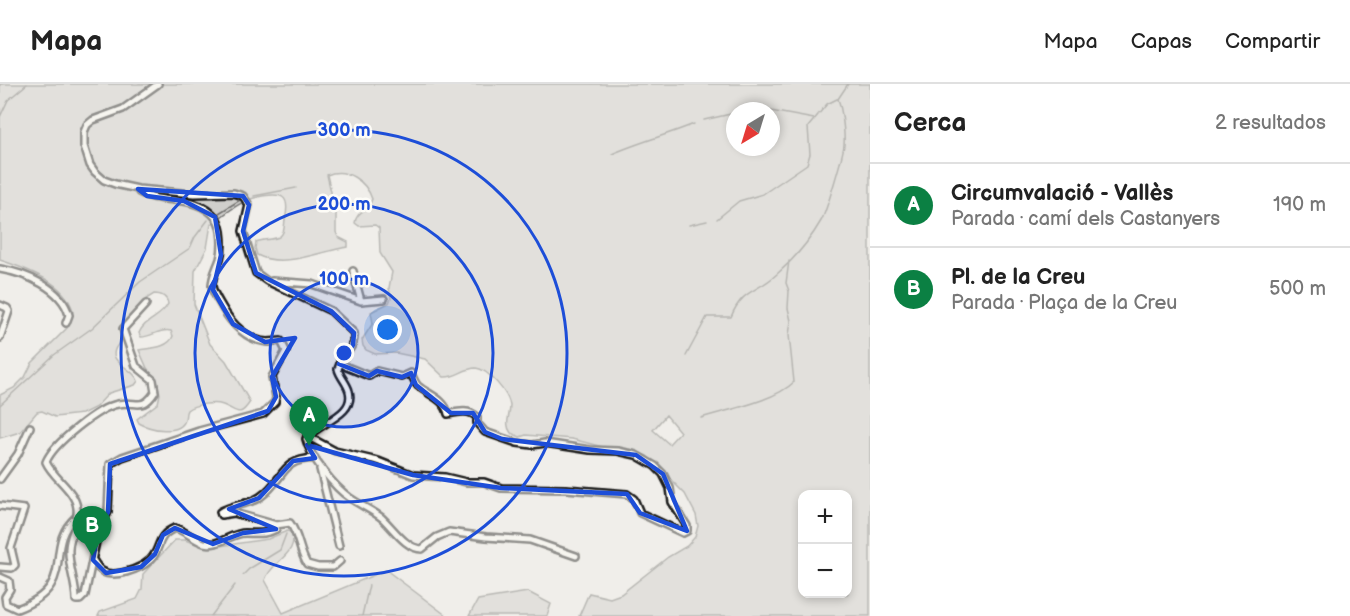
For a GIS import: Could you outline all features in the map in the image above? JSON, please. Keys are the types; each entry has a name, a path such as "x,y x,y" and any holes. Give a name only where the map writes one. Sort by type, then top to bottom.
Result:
{"street":[{"path":"158,84 123,109 93,120 87,125 84,132 86,153 95,172 104,180 115,184 138,189 194,194 234,193 243,195 249,205 243,225 244,238 256,273 267,281 331,311 354,333 353,345 340,362 338,369 349,391 347,405 334,420 312,430 307,436 306,443 319,464 341,491 380,517 416,549 422,549 436,537 449,532 530,540 576,556"},
{"path":"138,189 147,196 184,201 206,210 215,217 220,227 221,255 213,278 215,295 226,315 237,328 265,342 282,341 286,351 272,377 275,402 263,414 199,431 112,462 109,469 108,512 98,532 85,595 80,600 76,600 76,585 68,549 77,508 71,494 46,462 49,454 63,439 90,419 116,404 139,406 149,401 155,392 153,380 136,366 123,329 146,304"},
{"path":"0,269 10,270 42,283 62,300 69,315 66,323"},
{"path":"353,271 361,301"},
{"path":"267,281 312,284 361,301 384,299"},
{"path":"0,305 9,311 0,338"},
{"path":"307,436 335,451 378,462 413,475 484,482 501,488 567,489 627,494 634,499 640,513 683,533 687,531 687,526 672,502 670,488 663,474 655,466 636,455 618,450 590,450 546,443 532,445 502,439 485,432 477,423 477,417 473,413 460,411 448,414 440,400 416,385 411,373 402,377 377,371 369,376 340,362"},
{"path":"0,479 18,454 30,426"},
{"path":"315,458 293,461 279,479 258,498 220,512 221,515 234,513 276,525 290,523 307,564 333,567 340,561"},
{"path":"319,464 339,546"},
{"path":"0,506 24,509 11,549 15,565 12,568 0,567"},
{"path":"0,578 9,581 10,589 5,597 6,604 17,609 29,604 50,588 56,577 59,550 64,534 76,517"},
{"path":"93,560 98,568 113,574 141,567 155,554 163,536 175,528 183,530 202,543 213,544 243,533 265,534 276,529 276,525"}],"highlighted area":[{"path":"138,189 243,196 249,205 243,231 256,273 331,311 354,333 353,345 339,364 369,376 377,371 402,377 411,373 416,385 451,413 473,413 485,432 502,439 636,455 663,474 687,531 640,513 627,494 501,488 413,475 307,445 315,458 293,461 259,498 229,509 276,529 243,533 213,544 175,528 163,535 155,554 141,567 106,573 93,560 98,532 108,512 110,464 268,411 276,397 272,377 295,338 265,342 233,324 213,290 221,255 215,217 184,201 147,196"}],"shaded area":[{"path":"0,84 870,84 870,616 579,616 589,593 610,598 621,594 668,557 687,546 695,537 698,526 696,515 685,494 647,456 631,449 603,447 572,439 526,435 520,437 511,433 508,423 509,401 497,383 481,369 472,368 444,377 425,359 396,353 375,354 366,350 362,340 373,323 371,312 389,303 391,298 389,288 392,272 380,253 379,228 375,225 359,226 355,223 372,199 360,181 348,174 327,175 336,213 336,232 338,237 348,242 348,247 290,260 268,259 257,255 256,242 279,237 283,231 287,205 283,197 279,195 251,199 233,208 211,224 207,248 195,271 194,304 210,344 226,361 250,402 240,412 219,404 205,404 187,410 182,425 171,430 157,429 139,423 137,419 158,403 160,394 157,380 147,368 139,350 168,343 173,336 171,331 167,330 141,337 139,333 168,304 164,296 154,294 146,299 120,331 121,341 115,348 116,359 138,381 135,385 109,393 96,407 82,414 55,417 42,411 37,412 20,432 0,438 0,395 14,388 25,377 32,363 67,328 73,311 69,301 54,284 0,260","holes":["666,415 680,432 669,444 653,430"]},
{"path":"287,531 291,532 292,546 265,580 283,613 386,570 447,616 98,616 100,612 137,599 142,589 143,574 175,540 185,540 204,547 213,547 268,539"},
{"path":"528,592 551,604 547,616 469,616 478,600"}],"waterway":[{"path":"0,117 8,100 27,84"},
{"path":"686,356 707,317 731,317 740,301 770,280 789,262 821,221 843,151 844,128 838,99 848,84"},
{"path":"717,219 739,201 763,194 807,164 810,154 808,127 827,104 837,99"},
{"path":"780,113 814,119"},
{"path":"704,120 726,115"},
{"path":"612,154 694,124"},
{"path":"254,196 296,188"},
{"path":"219,213 240,200"},
{"path":"0,405 54,355 92,328 140,282 190,248 208,220"},
{"path":"689,225 707,221"},
{"path":"701,418 763,400 786,389 794,382 789,335 791,321 788,308 789,291 786,283 789,261"},
{"path":"243,575 280,550 286,534"},
{"path":"211,616 235,585"},
{"path":"362,616 369,585"}],"place":[{"name":"Circumvalació - Vallès","path":"309,446"},
{"name":"Pl. de la Creu","path":"92,556"}]}
